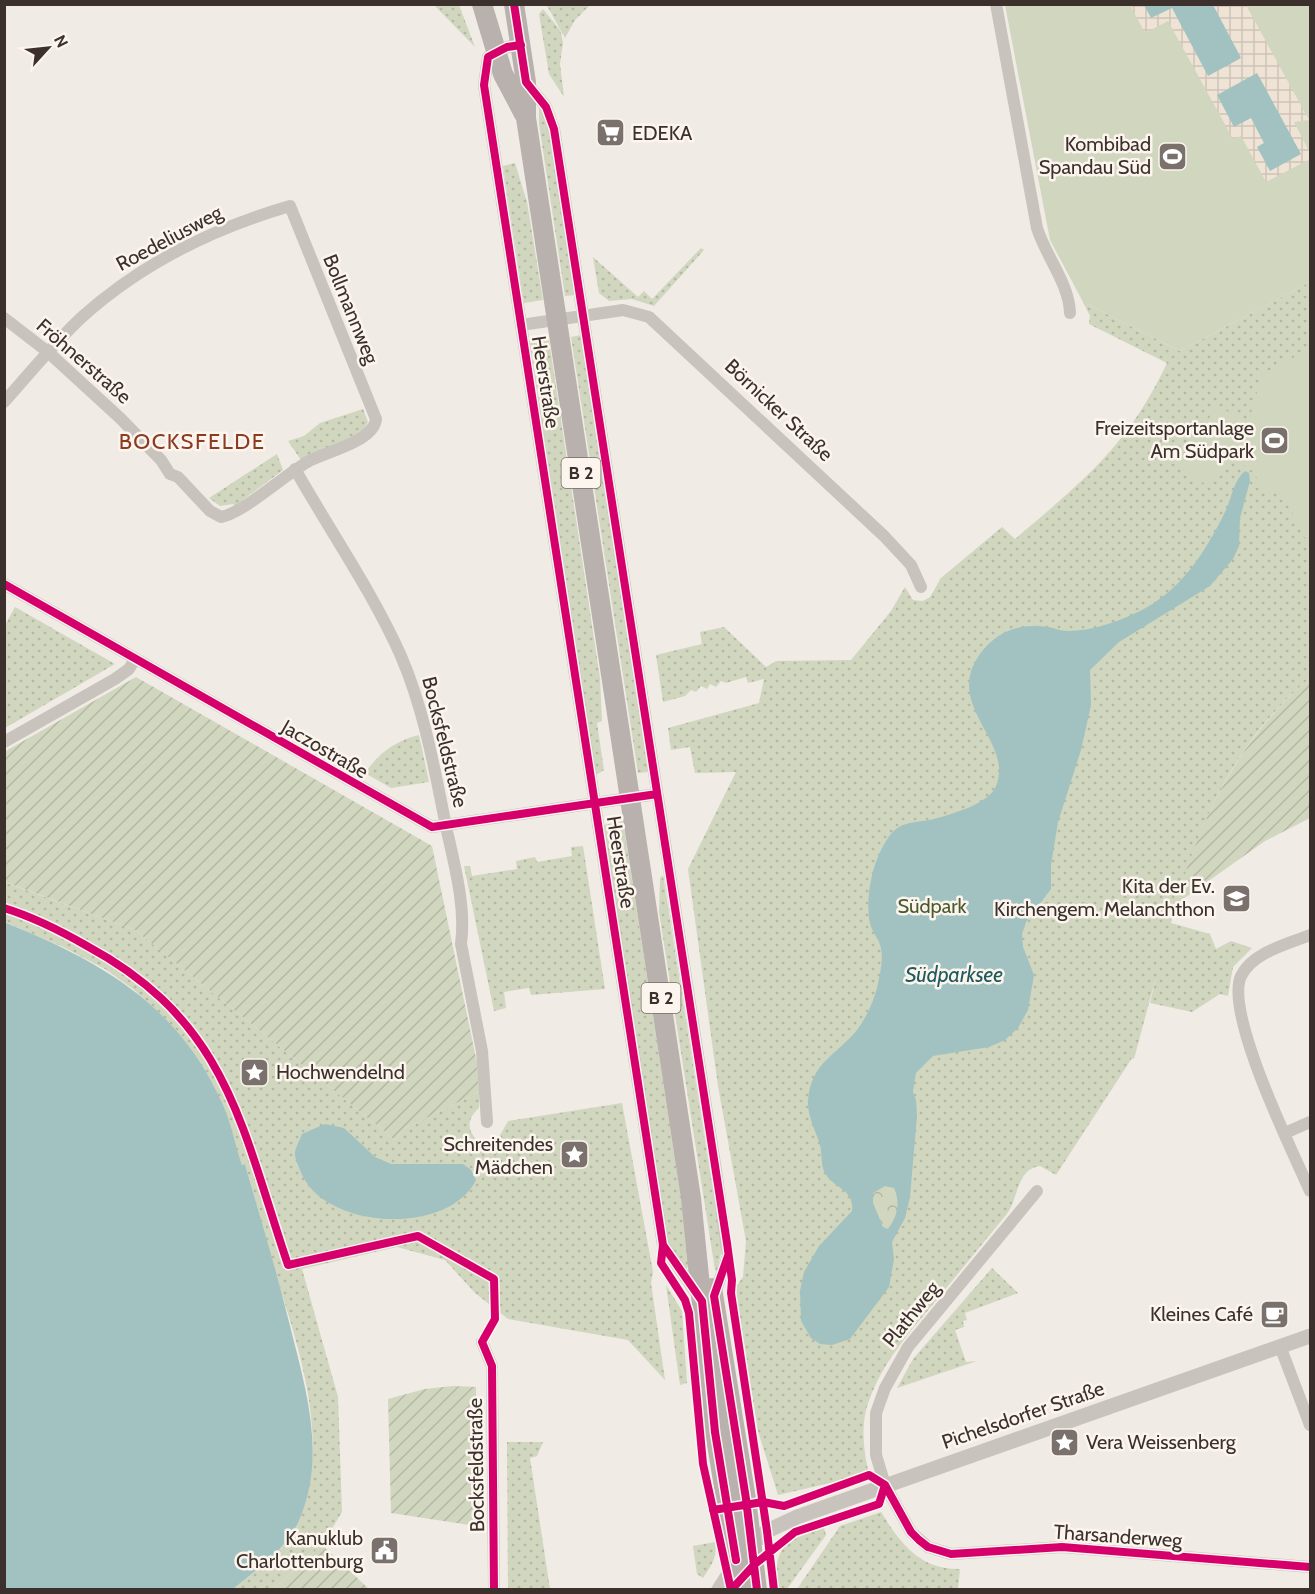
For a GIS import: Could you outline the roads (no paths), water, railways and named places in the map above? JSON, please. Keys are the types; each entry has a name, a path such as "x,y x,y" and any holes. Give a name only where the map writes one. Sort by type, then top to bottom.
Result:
{"main road":[{"name":"Heerstraße","path":"482,4 492,55 526,118"},
{"name":"Heerstraße","path":"514,4 526,82 526,118 691,1198 752,1542 757,1590"},
{"name":"Heerstraße","path":"708,1298 715,1432 741,1590"}],"street":[{"path":"996,4 1037,228 1069,299 1070,313"},
{"path":"492,55 507,47 521,45"},
{"name":"Heerstraße","path":"492,55 484,85 663,1245 708,1298 728,1256 727,1243 552,120 540,98 526,82"},
{"name":"Roedeliusweg","path":"4,402 81,318 148,267 229,226 290,206"},
{"name":"Bollmannweg","path":"290,206 376,419 374,427 366,436 295,469"},
{"name":"Börnicker Straße","path":"583,316 634,312 659,324 884,536 911,565 921,587"},
{"name":"Heerstraße","path":"521,325 583,316"},
{"name":"Fröhnerstraße","path":"4,318 48,352 161,460 165,468 178,477 210,511 221,517 229,515 295,469"},
{"name":"Bocksfeldstraße","path":"295,469 400,655 428,738 447,827 460,908 465,969 482,1051 487,1122"},
{"name":"Jaczostraße","path":"4,584 432,827 447,827 657,794"},
{"path":"4,742 115,679 129,669 135,659"},
{"path":"1311,935 1260,956 1248,966 1240,977 1239,1002 1255,1060 1311,1191"},
{"path":"1285,1133 1311,1122"},
{"name":"Plathweg","path":"885,1485 876,1455 874,1433 876,1413 894,1367 1037,1191"},
{"name":"Pichelsdorfer Straße","path":"736,1560 752,1542 783,1523 1311,1336"},
{"name":"Bocksfeldstraße","path":"482,1342 492,1366 494,1590"},
{"path":"1280,1346 1311,1425"},
{"name":"Tharsanderweg","path":"885,1485 911,1532 928,1547 951,1554 1062,1546 1311,1567"},
{"path":"717,1590 736,1560"}],"water":[{"path":"1144,5 1213,5 1241,58 1208,76 1172,8 1151,18"},
{"path":"1257,73 1301,154 1270,171 1257,147 1264,143 1251,118 1234,127 1217,95"},
{"name":"Südparksee","path":"1245,471 1249,473 1250,481 1240,518 1239,546 1233,559 1210,586 1119,642 1090,670 1091,705 1081,750 1058,822 1051,865 1051,889 1026,922 1022,934 1023,947 1034,975 1028,1010 1018,1028 1005,1040 989,1047 933,1056 916,1073 913,1092 917,1116 910,1197 905,1218 892,1242 894,1259 889,1287 850,1339 832,1345 820,1344 811,1338 801,1321 800,1291 804,1272 819,1246 852,1211 852,1203 850,1197 827,1177 824,1171 820,1145 810,1118 808,1100 814,1076 826,1060 857,1030 869,1010 877,988 882,953 870,925 868,908 870,885 880,852 891,834 901,826 934,819 969,807 986,798 996,786 999,769 996,753 973,705 969,688 972,669 983,650 997,637 1020,627 1038,626 1063,631 1095,628 1153,604 1179,582 1200,556 1225,512 1241,475","holes":["885,1186 894,1188 897,1210 888,1229 883,1227 873,1203 873,1193"]},
{"path":"4,922 73,953 104,971 160,1013 184,1039 205,1070 223,1105 242,1165 245,1164 302,1372 313,1447 312,1472 299,1521 270,1559 233,1589 5,1589"},
{"path":"325,1124 344,1128 375,1157 391,1164 463,1164 471,1170 476,1180 461,1198 440,1211 414,1218 385,1219 358,1215 332,1205 312,1190 296,1161 295,1152 302,1134"}],"place":[{"name":"EDEKA","path":"611,133"},
{"name":"Kombibad Spandau Süd","path":"1172,156"},
{"name":"Freizeitsportanlage Am Südpark","path":"1275,440"},
{"name":"Kita der Ev. Kirchengem. Melanchthon","path":"1236,898"},
{"name":"Hochwendelnd","path":"255,1072"},
{"name":"Schreitendes Mädchen","path":"574,1155"},
{"name":"Kleines Café","path":"1274,1314"},
{"name":"Vera Weissenberg","path":"1065,1442"},
{"name":"Kanuklub Charlottenburg","path":"384,1550"}],"district":[{"name":"BOCKSFELDE","path":"192,441"}],"park label":[{"name":"Südpark","path":"932,906"}]}
